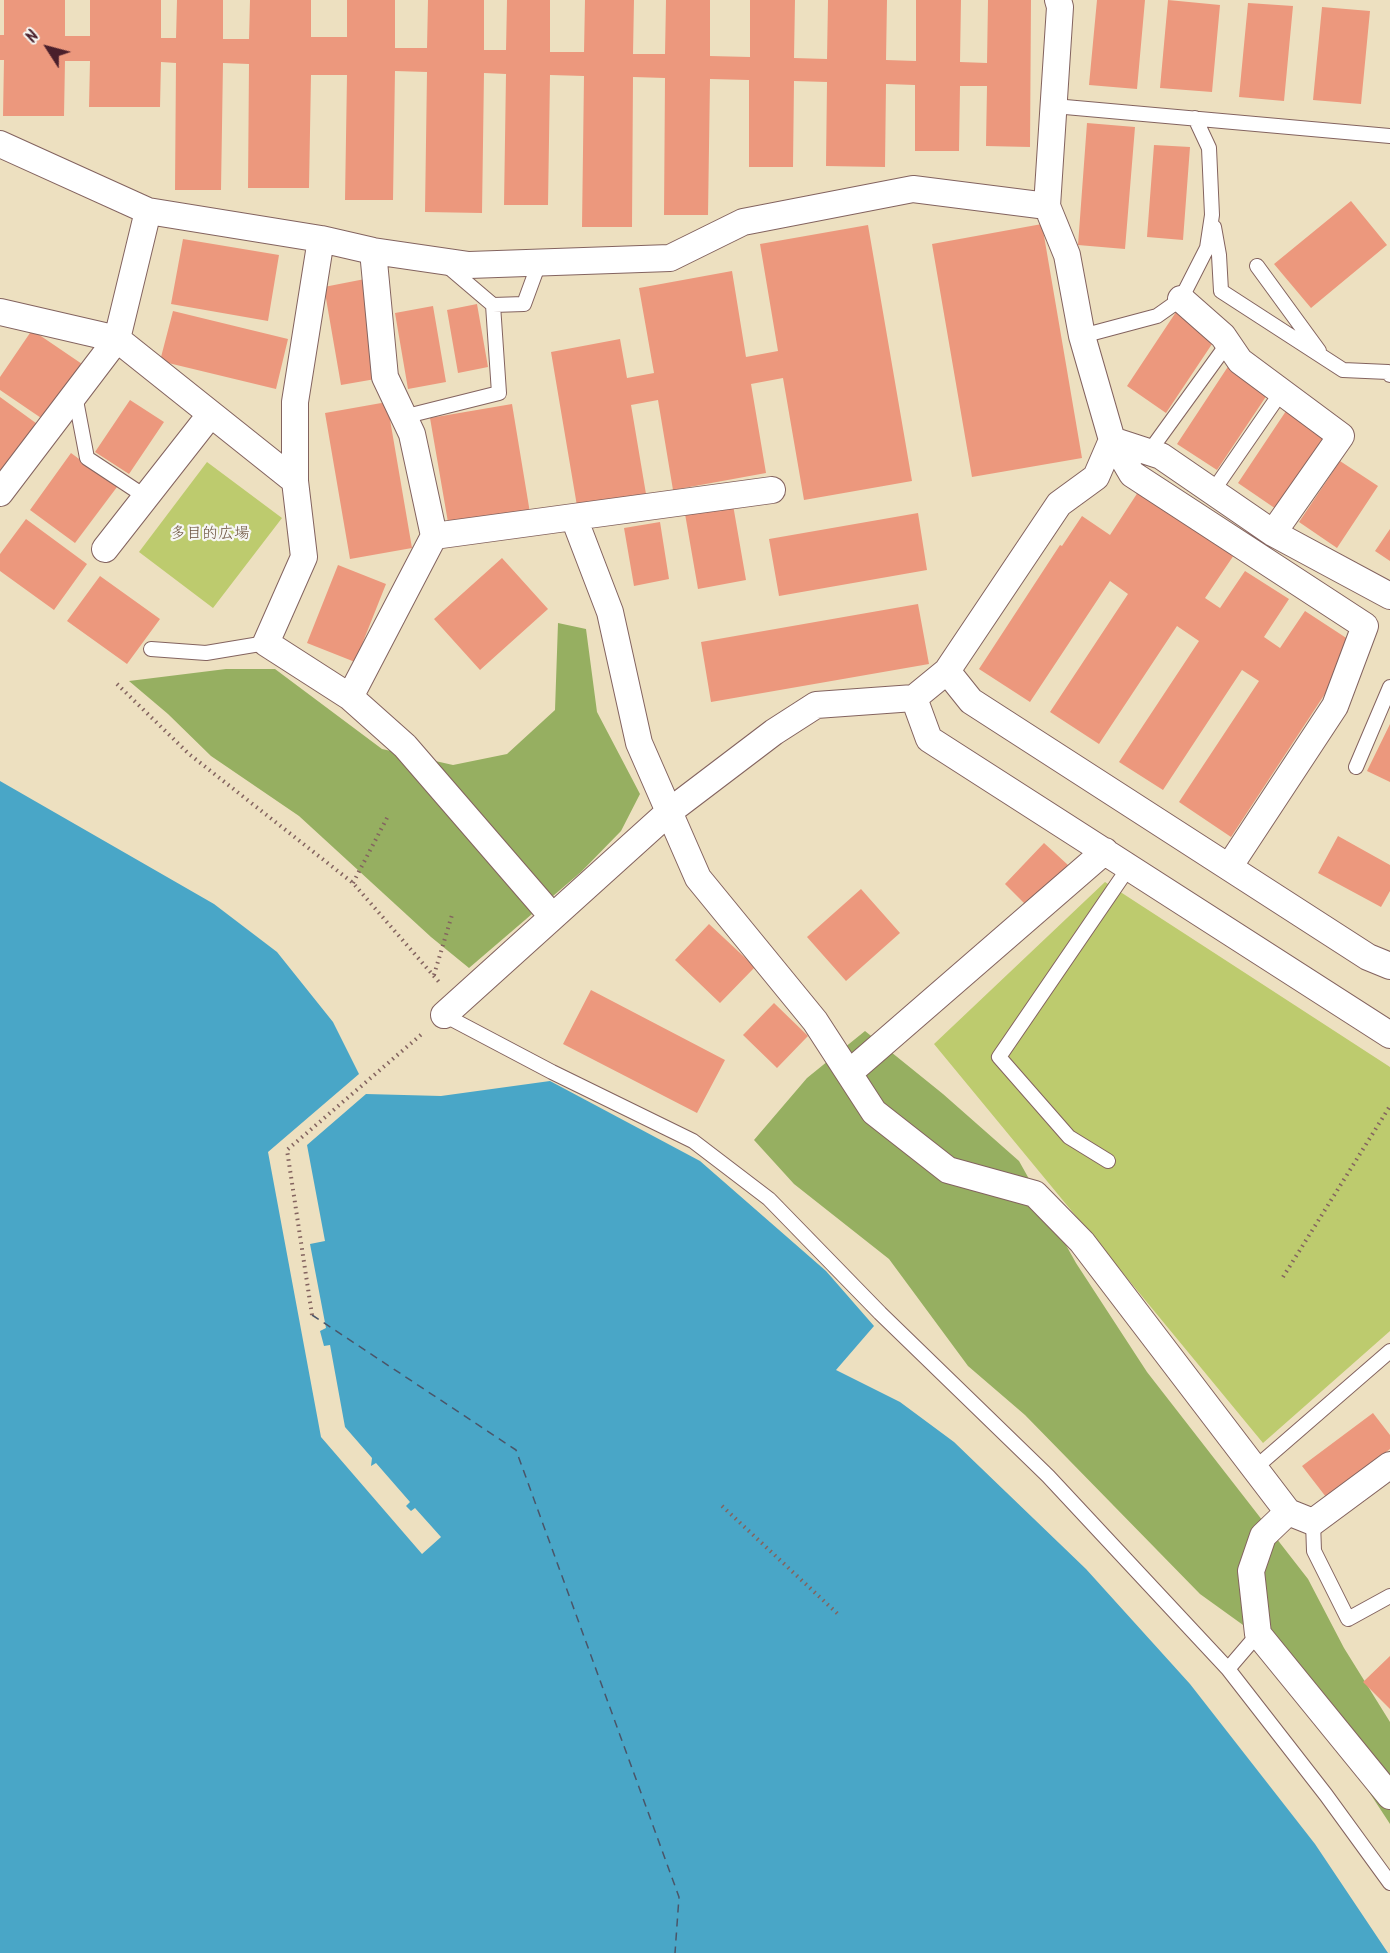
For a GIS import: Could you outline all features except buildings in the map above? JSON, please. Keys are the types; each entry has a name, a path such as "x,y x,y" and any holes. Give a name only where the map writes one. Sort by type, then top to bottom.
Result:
{"street":[{"path":"1058,0 1060,7 1047,206 1067,255 1082,336 1112,440 1132,474 1365,626 1335,706 1229,867"},
{"path":"0,144 148,211 321,239 373,251 469,265 670,258 743,222 913,189 1047,206"},
{"path":"0,493 117,339 148,211"},
{"path":"321,239 295,402 295,481 304,556 266,643 350,697 405,746 552,916"},
{"path":"350,697 434,536 412,434 385,376 373,251"},
{"path":"1181,299 1223,336 1240,361 1341,436 1273,532"},
{"path":"0,312 117,339 295,481"},
{"path":"105,549 210,415"},
{"path":"1112,440 1161,456 1273,532 1390,596"},
{"path":"451,1009 670,811 774,732 816,705 914,698 947,671 1059,504 1096,477 1112,440"},
{"path":"434,536 772,490"},
{"path":"573,518 610,612 639,743 699,878 815,1021 874,1112 948,1170 1035,1194 1082,1242 1288,1512 1313,1521 1390,1465"},
{"path":"947,671 972,701 1368,957 1390,966"},
{"path":"914,698 929,740 1390,1035"},
{"path":"849,1073 1105,851"},
{"path":"1288,1512 1263,1536 1251,1571 1258,1634 1390,1796"}],"lane":[{"path":"1054,106 1390,136"},
{"path":"1195,118 1209,148 1212,215 1219,255 1221,291 1343,370 1388,372 1390,375"},
{"path":"1082,336 1157,316 1181,299 1207,248 1212,215"},
{"path":"442,261 493,305 524,304 539,263"},
{"path":"1257,266 1323,357"},
{"path":"403,417 500,393 493,305"},
{"path":"1149,452 1228,343"},
{"path":"1213,491 1282,392"},
{"path":"75,395 87,458 146,497"},
{"path":"151,649 206,653 266,643"},
{"path":"1356,767 1390,687"},
{"path":"1108,1161 1069,1137 999,1057 1129,867"},
{"path":"451,1009 552,1072 693,1141 768,1198 880,1313 1048,1476 1228,1669 1326,1795 1390,1883"},
{"path":"1255,1468 1390,1351"},
{"path":"1313,1521 1314,1551 1348,1619 1390,1596"},
{"path":"1228,1669 1258,1634"}],"path":[{"path":"117,684 189,754 353,883 434,975 451,1009 287,1150 312,1315"},
{"path":"353,883 388,816"},
{"path":"434,975 452,915"},
{"path":"1283,1277 1390,1106"},
{"path":"722,1506 840,1616"}],"green space":[{"name":"多目的広場","path":"207,462 282,518 213,608 139,552"},
{"path":"558,623 586,629 597,712 640,794 621,831 581,872 469,968 431,937 299,816 211,756 168,714 129,681 226,669 275,669 382,749 453,765 507,754 555,710"},
{"path":"1105,882 1390,1067 1390,1331 1263,1443 934,1044"},
{"path":"865,1031 943,1094 1019,1161 1076,1263 1147,1372 1308,1579 1344,1648 1390,1722 1390,1824 1275,1648 1200,1594 1025,1415 968,1366 889,1259 794,1184 754,1140 807,1078"}],"water":[{"path":"0,781 214,904 277,952 333,1022 359,1074 268,1152 321,1437 422,1554 441,1537 415,1508 411,1511 406,1506 410,1502 376,1463 371,1466 372,1458 345,1427 330,1345 324,1346 320,1331 326,1328 310,1244 325,1241 307,1145 366,1094 441,1096 550,1081 700,1161 826,1271 874,1326 836,1370 900,1402 954,1442 1086,1569 1190,1684 1315,1844 1388,1953 0,1953"}],"ferry route":[{"path":"312,1315 516,1450 679,1897 675,1953"}]}
